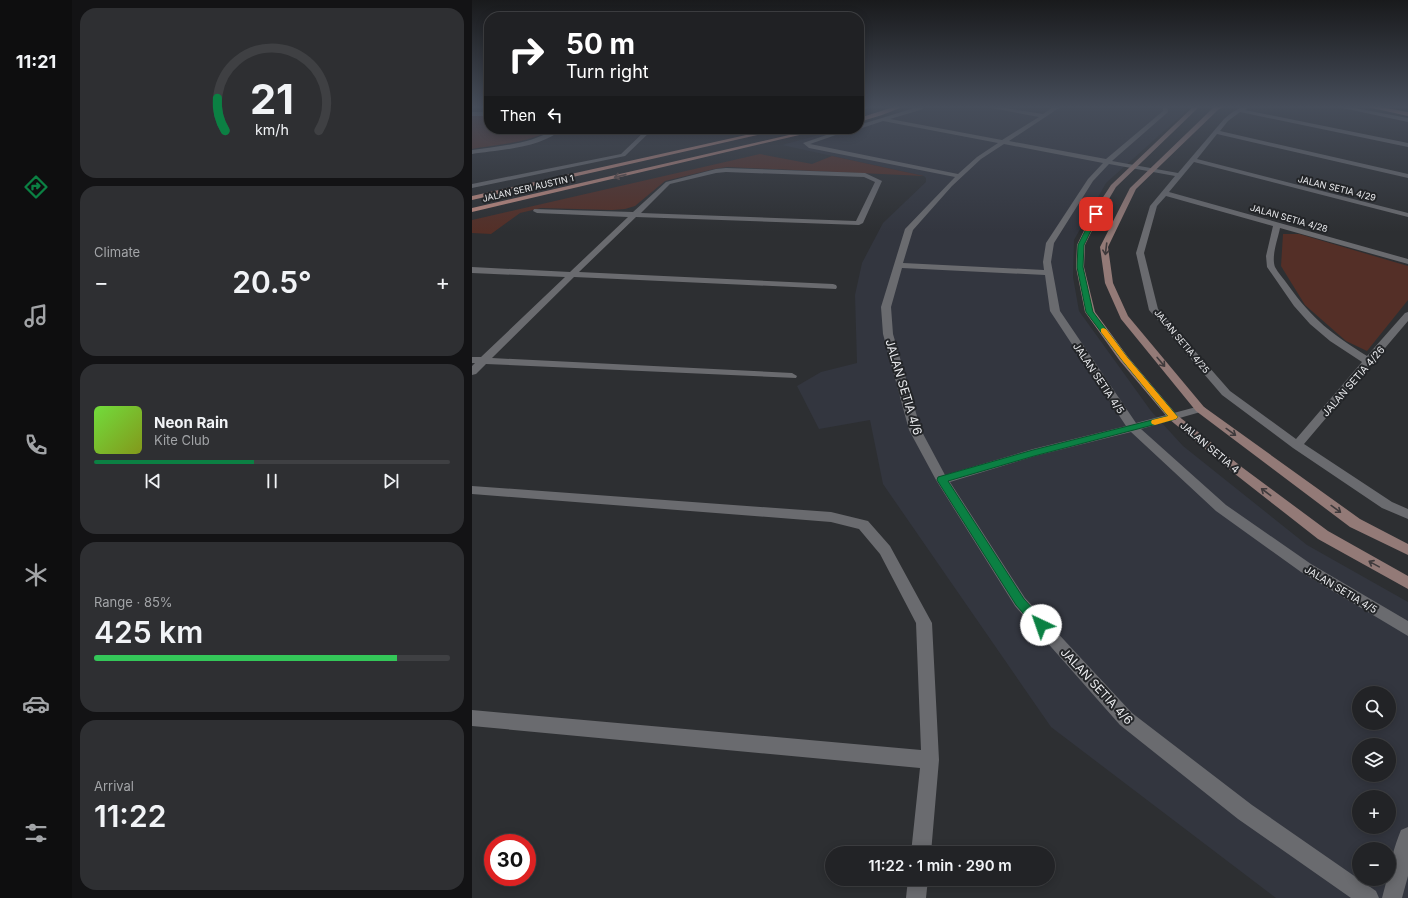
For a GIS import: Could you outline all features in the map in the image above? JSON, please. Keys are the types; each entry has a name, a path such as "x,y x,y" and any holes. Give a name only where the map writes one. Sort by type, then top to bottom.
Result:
{"main road":[{"name":"JALAN SERI AUSTIN 1","path":"472,198 696,148"},
{"name":"JALAN SERI AUSTIN 1","path":"472,210 740,148"}],"street":[{"path":"472,152 493,148"},
{"path":"472,186 623,155 631,148"},
{"path":"818,148 959,176"},
{"path":"995,148 979,158 959,176 909,229 899,265 1049,272"},
{"path":"1036,148 1180,175"},
{"name":"JALAN SETIA 4/5","path":"1123,148 1090,180 1050,243 1047,262 1055,311 1133,428 1221,508 1306,568 1408,629"},
{"name":"JALAN SETIA 4","path":"1153,148 1113,186 1096,214 1081,245 1080,267 1090,312 1124,359 1173,417 1239,471 1323,535 1408,583"},
{"path":"1174,148 1133,188 1104,247 1109,283 1124,317 1200,409 1355,523 1408,550"},
{"name":"JALAN SETIA 4/25","path":"1203,148 1154,206 1140,254 1154,310 1226,393 1297,445 1387,506 1408,514"},
{"path":"1285,148 1408,176"},
{"name":"JALAN SETIA 4/29","path":"1193,160 1408,215"},
{"path":"472,372 572,275 636,214 668,183 716,171 865,175 879,181 859,223 636,214 537,211"},
{"name":"JALAN SETIA 4/28","path":"1164,193 1408,262"},
{"path":"1277,225 1270,256 1271,267 1297,304 1313,322 1333,339 1370,362"},
{"name":"JALAN SETIA 4/6","path":"899,265 886,306 888,334 915,430 942,480 1020,602 1126,719 1245,812 1370,898"},
{"path":"472,270 834,287"},
{"name":"JALAN SETIA 4/26","path":"1297,445 1370,362 1408,315"},
{"path":"472,360 792,376"},
{"path":"942,480 1200,409"},
{"path":"472,490 831,517 863,525 885,550 924,623 930,760 922,846"},
{"path":"472,718 930,760"},
{"path":"1392,898 1408,836"},
{"path":"916,898 917,886"}],"shaded area":[{"path":"795,148 1145,148 1106,183 1074,240 1073,277 1079,311 1151,411 1183,446 1307,545 1408,602 1408,898 1276,898 1051,727 883,484 870,420 819,429 797,386 821,372 857,363 855,295 862,263 883,223 926,182 926,178 924,176"},
{"path":"760,154 812,164 832,156 924,176 727,167 665,181 635,206 625,209 541,208 520,213 491,234 472,233 472,220"},
{"path":"1283,234 1299,234 1408,266 1408,300 1367,351 1346,341 1305,305 1281,266"}],"slow traffic":[{"path":"1103,330 1124,359 1173,417 1155,422"}],"route":[{"path":"1041,625 1020,602 942,480 1173,417 1124,359 1090,312 1080,267 1081,245 1096,214"}]}
